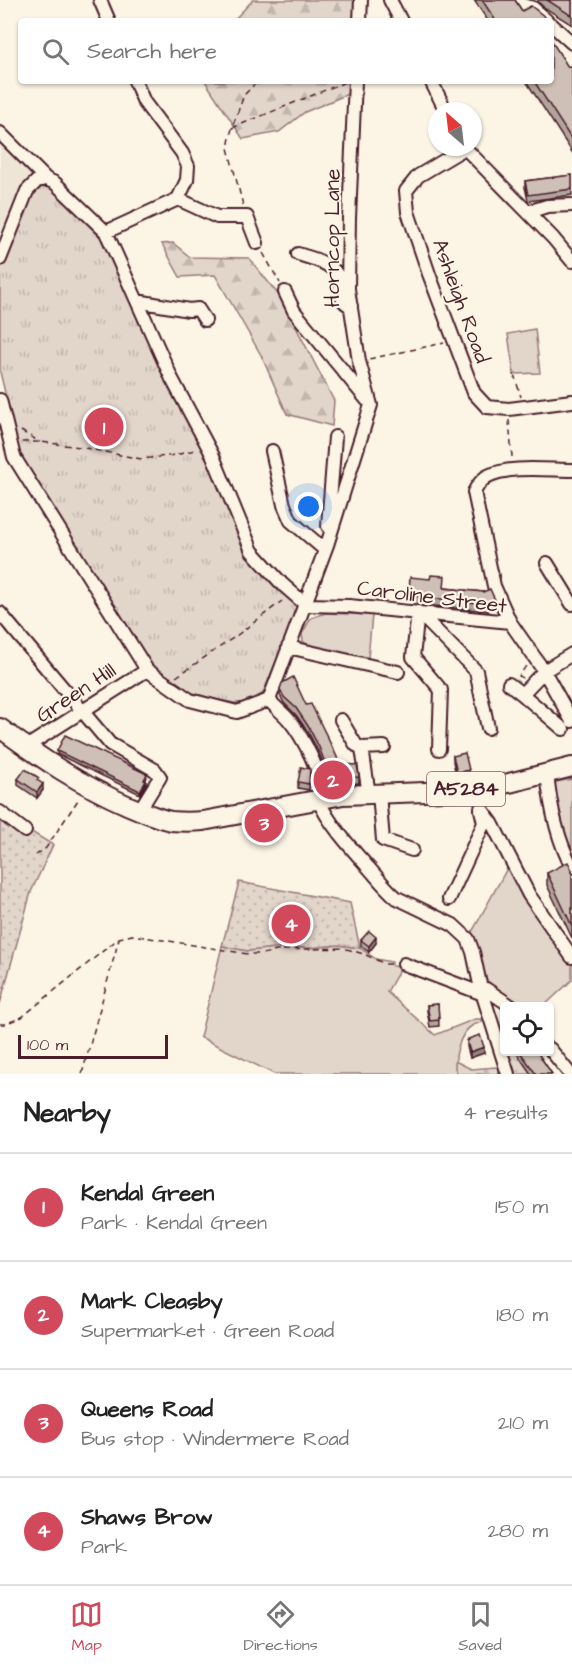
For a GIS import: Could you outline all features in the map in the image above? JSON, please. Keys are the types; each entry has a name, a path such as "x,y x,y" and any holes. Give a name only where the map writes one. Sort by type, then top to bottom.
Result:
{"highway":[{"name":"A5284","path":"0,728 72,778 139,811 172,821 203,821 321,798 477,789 572,767"}],"street":[{"path":"100,0 108,18"},
{"path":"360,18 361,0"},
{"path":"390,0 399,18"},
{"path":"517,3 533,8 544,18"},
{"path":"554,27 572,43"},
{"path":"106,232 178,199 187,180 188,166 182,153 144,102 136,84"},
{"name":"Horncop Lane","path":"355,84 348,289 359,361 371,405"},
{"path":"432,84 442,102"},
{"path":"0,132 46,179 56,183 106,232 172,379 213,456 252,551 306,605"},
{"name":"Ashleigh Road","path":"450,156 418,176 406,191 408,212 453,341 474,393 487,407 509,409 572,401"},
{"path":"473,156 553,238 572,261"},
{"path":"0,259 27,191 37,181 46,179"},
{"path":"178,199 217,217 247,217 257,243"},
{"path":"528,213 548,206 572,205"},
{"path":"298,254 332,268 338,275 340,297 345,304 351,306"},
{"path":"1,406 14,457 147,670 190,700 237,712 269,700 326,548 371,405 294,311 285,292"},
{"path":"137,301 189,310 198,309 205,320"},
{"path":"326,548 335,438"},
{"path":"0,452 10,442"},
{"path":"272,451 284,505 291,521 326,548"},
{"path":"510,622 494,585 474,492 484,478 496,473 513,470 572,470"},
{"path":"547,563 572,604"},
{"name":"Caroline Street","path":"306,605 349,606 510,622 544,671 567,725"},
{"path":"0,612 110,744 155,770 160,777 139,811"},
{"path":"418,612 476,670 488,728"},
{"path":"418,612 413,657 441,690 439,749"},
{"path":"288,647 398,672"},
{"path":"522,694 544,671 572,654"},
{"name":"Green Hill","path":"26,747 147,670"},
{"path":"509,684 567,725"},
{"path":"269,700 289,720 303,741 318,773 323,810 357,855 397,898 442,918 461,932 471,945 482,992 508,1074"},
{"path":"341,720 356,745 362,748 384,747"},
{"path":"362,748 374,794 382,840 412,850"},
{"path":"547,773 556,825 572,867"},
{"path":"449,899 484,823 477,789"},
{"path":"481,808 492,822 529,895 572,957"},
{"path":"0,812 26,831"},
{"path":"404,964 482,992"},
{"path":"482,992 486,988 505,1002"},
{"path":"554,1055 570,1074"}],"path":[{"path":"247,217 228,148 232,128 244,95 255,84"},
{"path":"232,128 341,84"},
{"path":"257,243 285,292"},
{"path":"359,361 453,341"},
{"path":"514,374 524,407"},
{"path":"509,409 513,470"},
{"path":"5,422 41,442"},
{"path":"10,442 41,442 80,447 141,459 176,455 195,450"},
{"path":"166,684 236,636 292,593"},
{"path":"528,662 519,676 532,683"},
{"path":"36,855 46,848 87,786"},
{"path":"0,1024 22,1017 121,937 132,935 248,954 281,950 343,948 364,954 385,964 404,964"},
{"path":"82,1074 121,937"}],"shaded area":[{"path":"0,140 33,173 0,233"}],"green space":[{"path":"253,0 355,0 353,18 236,18"},
{"path":"207,84 349,84 348,94 305,112 279,132 243,139"},
{"path":"43,186 50,187 60,194 100,237 169,382 205,447 250,553 299,607 263,693 251,702 235,703 190,692 146,663 20,455 0,372 0,267 29,197"},
{"path":"173,243 190,257 249,258 281,298 334,401 332,426 287,414 261,355 215,275 180,277 162,244"},
{"path":"535,329 540,373 514,374 508,334"},
{"path":"325,613 372,615 368,658 311,648 303,641 302,634 311,618"},
{"path":"572,779 572,854 556,802 555,782"},
{"path":"0,816 26,837 30,831 53,845 31,892 0,1004"},
{"path":"510,863 572,962 572,980 548,1002 512,1002 485,979 478,947 471,934"},
{"path":"239,882 350,903 360,948 339,945 248,951 222,946"},
{"path":"339,945 360,948 376,959 392,962 392,966 401,967 387,992 435,1035 475,1019 481,1019 482,1022 468,1029 458,1047 456,1068 458,1074 274,1074 200,1037 222,946 248,951"},
{"path":"509,1056 519,1056 532,1074 516,1074"},
{"path":"455,1061 471,1069 497,1067 499,1074 458,1074"}],"building":[{"path":"482,0 515,0 522,11 531,6 546,18 494,18"},
{"path":"547,0 572,0 572,16"},
{"path":"554,45 568,67 572,65 572,140 536,84 554,84"},
{"path":"572,175 572,189 528,195 525,181"},
{"path":"431,575 445,576 444,588 483,592 490,589 495,600 488,604 413,596 414,591 409,591 410,577 430,579"},
{"path":"293,677 306,705 311,704 337,757 338,764 357,765 359,777 335,779 330,776 308,726 280,689 282,683"},
{"path":"65,735 147,774 140,791 57,751"},
{"path":"465,753 469,770 457,773 453,756"},
{"path":"301,767 310,769 309,784 298,782"},
{"path":"25,769 39,778 37,780 43,784 37,792 18,779"},
{"path":"568,862 572,870 572,926 547,873"},
{"path":"369,931 376,937 369,946 361,940"},
{"path":"438,1004 439,1020 430,1021 427,1005"},
{"path":"480,1035 484,1047 470,1052 468,1039"},
{"path":"523,1056 540,1056 552,1074 536,1074"}],"place":[{"name":"Kendal Green","path":"104,427"},
{"name":"Mark Cleasby","path":"333,780"},
{"name":"Queens Road","path":"264,823"},
{"name":"Shaws Brow","path":"291,924"}]}
